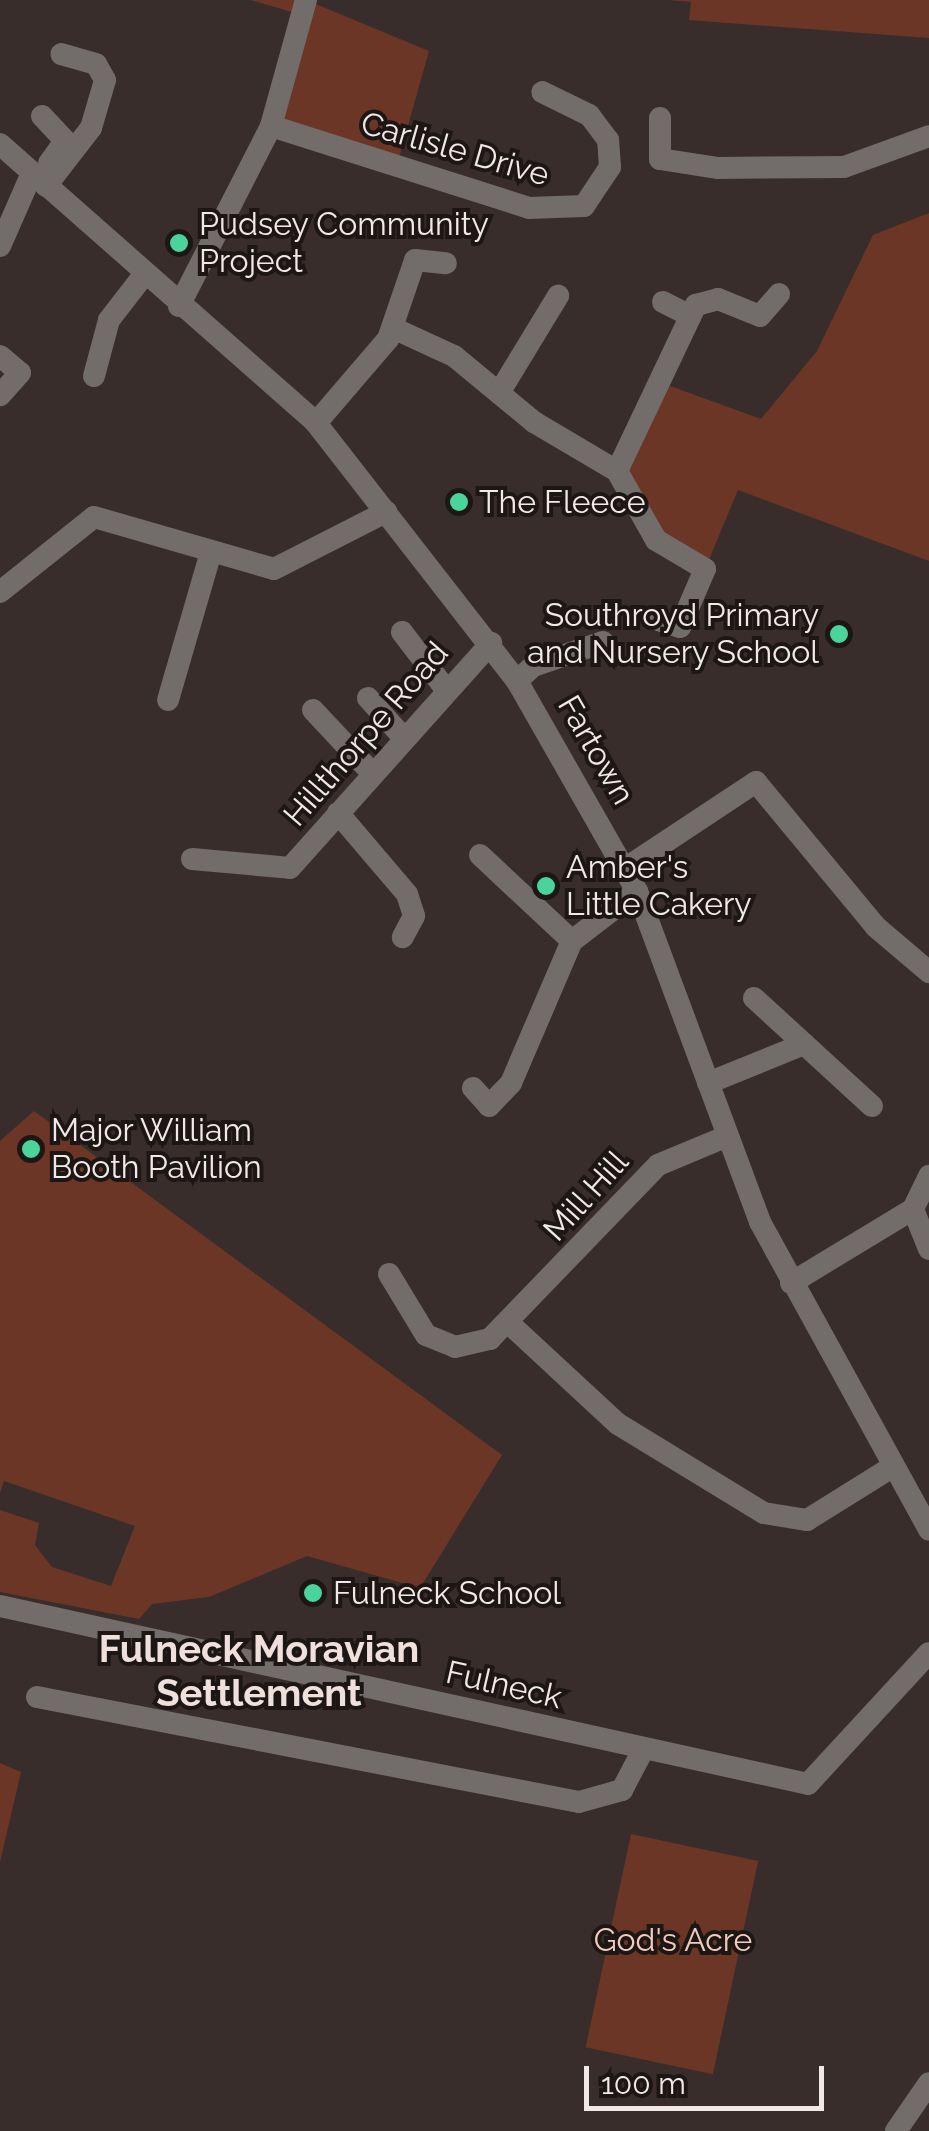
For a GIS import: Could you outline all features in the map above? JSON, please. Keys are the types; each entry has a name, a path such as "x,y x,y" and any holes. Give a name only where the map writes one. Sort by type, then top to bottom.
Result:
{"street":[{"path":"180,306 271,126 305,2"},
{"path":"39,179 91,128 105,80 96,64 62,54"},
{"name":"Carlisle Drive","path":"271,126 530,208 584,206 610,167 608,140 588,115 542,92"},
{"path":"0,246 66,141 42,116"},
{"path":"660,118 660,159 718,168 844,168 929,136"},
{"name":"Fartown","path":"0,144 143,276 316,423 518,681 637,891 724,1137 791,1282 929,1530"},
{"path":"316,423 394,328 415,260 446,263"},
{"path":"94,376 108,320 143,276"},
{"path":"618,471 692,316 718,299 760,316 779,294"},
{"path":"500,392 549,300"},
{"path":"664,302 692,316"},
{"path":"394,328 454,356 500,392 618,471 656,540 708,561 680,628 660,620"},
{"path":"0,356 20,373 0,395"},
{"path":"0,592 94,518 210,555 288,568 386,512"},
{"path":"168,700 210,555"},
{"path":"402,632 444,687"},
{"path":"518,681 533,666 602,642"},
{"name":"Hillthorpe Road","path":"192,859 289,878 371,772 444,687 491,643"},
{"path":"368,698 402,736"},
{"path":"313,710 371,772"},
{"path":"626,868 742,783 760,784 876,927 929,972"},
{"path":"338,813 407,894 414,916 404,937"},
{"path":"480,855 572,942"},
{"path":"473,1088 489,1106 511,1083 572,942 637,891"},
{"path":"754,998 872,1106"},
{"path":"708,1083 804,1044"},
{"name":"Mill Hill","path":"512,1326 658,1165 724,1137"},
{"path":"929,1176 921,1210 929,1249"},
{"path":"791,1282 921,1210"},
{"path":"399,1284 426,1335 454,1347 512,1326 618,1424 764,1513 808,1520 892,1468"},
{"name":"Fulneck","path":"6,1608 808,1784 929,1654"},
{"path":"38,1697 579,1802 622,1790 643,1750"},
{"path":"896,2131 929,2083"}],"green space":[{"path":"251,0 306,0 429,51 396,168 271,126 302,15"},
{"path":"668,0 929,0 929,38 689,20 691,2"},
{"path":"929,213 929,561 738,490 705,569 656,540 617,471 662,383 761,419 817,351 873,235"},
{"path":"34,1111 502,1455 420,1588 307,1556 209,1597 152,1604 139,1619 0,1592 0,1510 39,1523 35,1545 52,1567 111,1586 135,1526 4,1481 0,1493 0,1141"},
{"path":"0,1763 21,1772 0,1862"},
{"name":"God's Acre","path":"631,1834 758,1861 713,2074 586,2047"}],"place":[{"name":"Pudsey Community Project","path":"179,243"},
{"name":"The Fleece","path":"459,502"},
{"name":"Southroyd Primary and Nursery School","path":"839,634"},
{"name":"Amber's Little Cakery","path":"546,886"},
{"name":"Major William Booth Pavilion","path":"31,1149"},
{"name":"Fulneck School","path":"313,1593"}],"district":[{"name":"Fulneck Moravian Settlement","path":"259,1671"}]}
